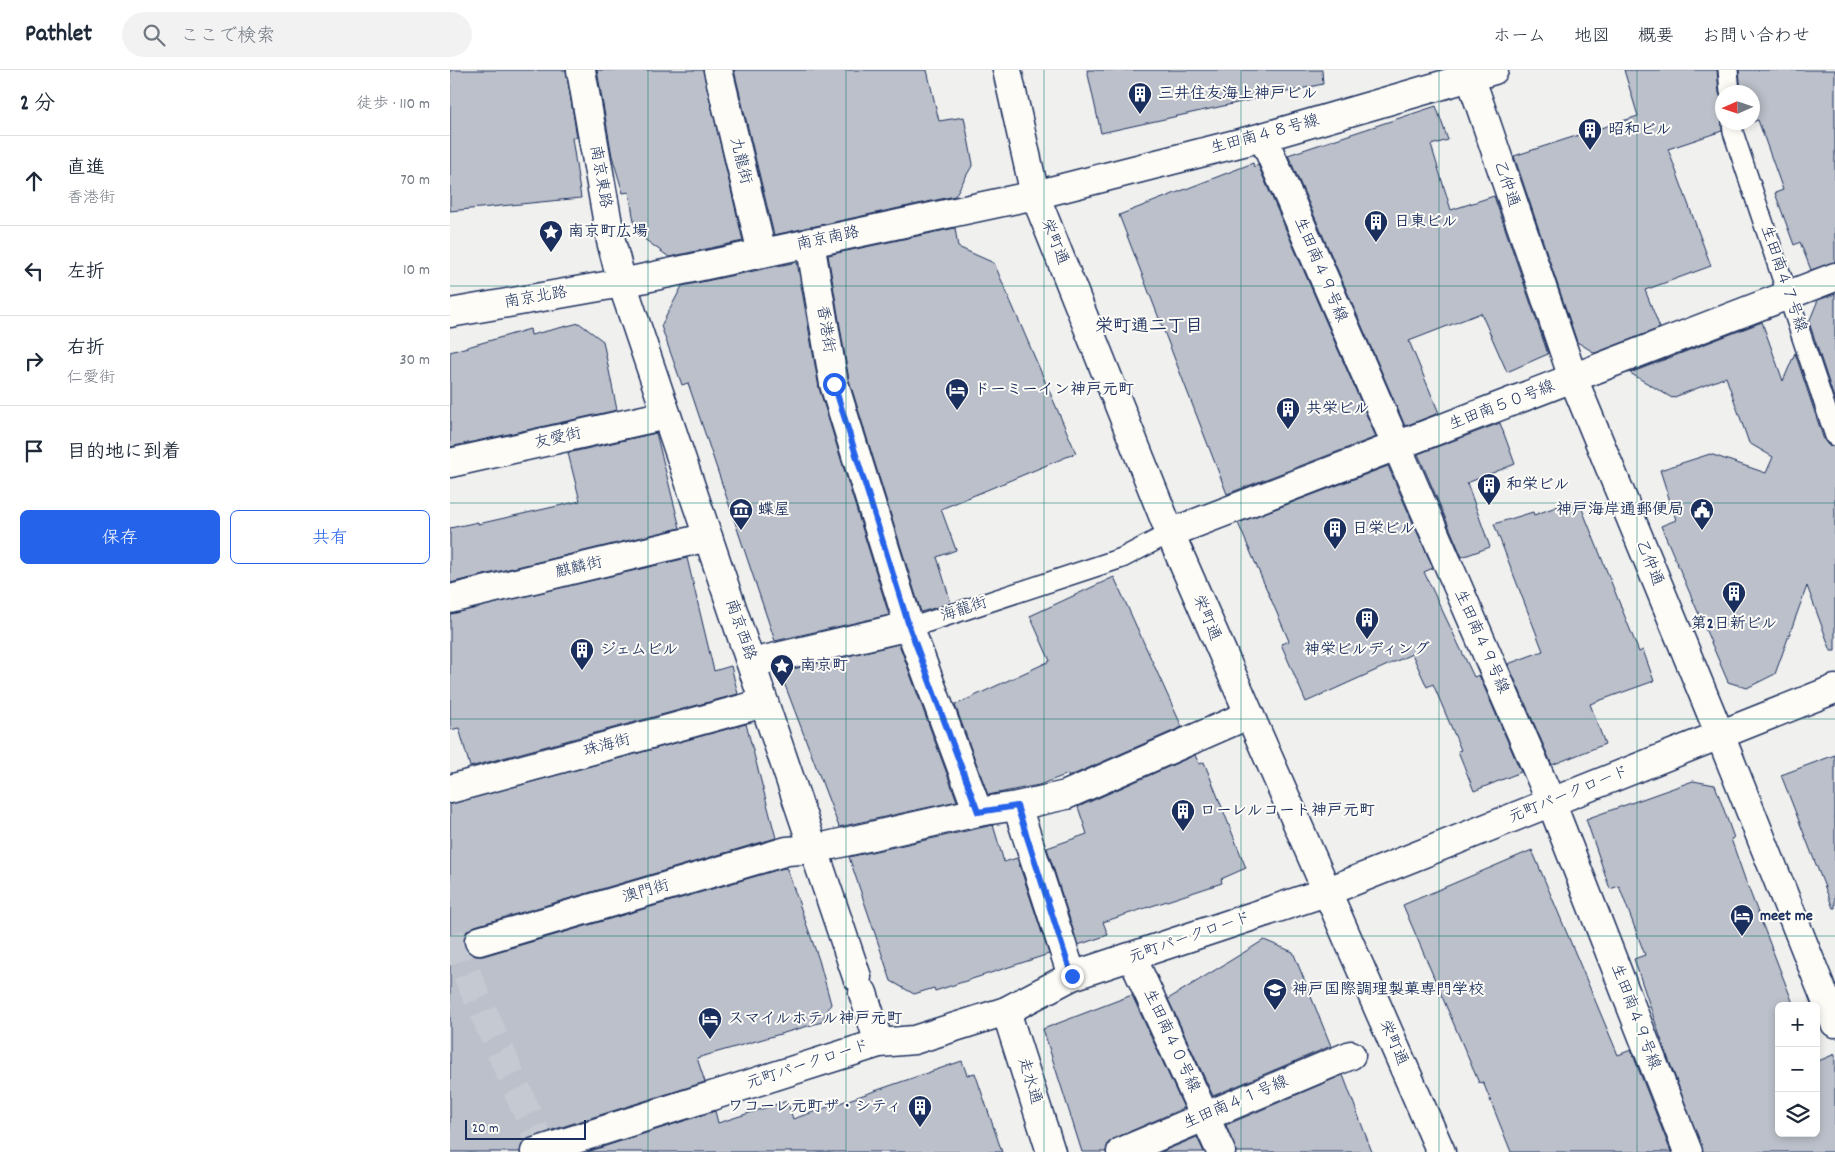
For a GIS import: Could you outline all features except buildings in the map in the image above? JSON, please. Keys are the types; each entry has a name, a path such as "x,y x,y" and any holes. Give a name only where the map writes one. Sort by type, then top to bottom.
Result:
{"street":[{"name":"南京東路","path":"581,70 611,241 622,283"},
{"name":"九龍街","path":"718,70 762,253"},
{"name":"栄町通","path":"1007,70 1035,195 1170,533 1248,715 1441,1152"},
{"name":"生田南４８号線","path":"1035,195 1263,137 1477,72"},
{"name":"乙仲通","path":"1477,72 1573,378 1720,735 1835,1023"},
{"name":"生田南４９号線","path":"1263,137 1551,802 1688,1152"},
{"name":"南京南路","path":"622,283 1035,195"},
{"name":"香港街","path":"810,242 834,384 909,626 978,812"},
{"name":"生田南５０号線","path":"1170,533 1835,277"},
{"name":"南京北路","path":"450,312 622,283"},
{"name":"南京西路","path":"622,283 879,1042"},
{"name":"友愛街","path":"450,464 666,415"},
{"name":"麒麟街","path":"450,599 708,537"},
{"name":"海龍街","path":"751,663 909,626"},
{"name":"元町パークロード","path":"535,1152 879,1042 914,1040 1006,1011 1072,976 1326,892 1835,689"},
{"name":"珠海街","path":"450,789 764,703"},
{"name":"澳門街","path":"479,941 787,851 814,849 978,812 1017,806 1066,795 1248,715"},
{"path":"1017,806 1072,976"},
{"name":"生田南４０号線","path":"1132,957 1221,1152"},
{"name":"走水通","path":"1006,1011 1051,1152"},
{"name":"生田南４１号線","path":"1121,1152 1351,1054"}],"lane":[{"path":"1728,70 1729,85"},
{"name":"生田南４７号線","path":"1733,130 1835,436"},
{"name":"海龍街","path":"909,626 919,625 1122,558 1170,533"}],"tunnel":[{"path":"450,935 544,1152"}],"place":[{"name":"三井住友海上神戸ビル","path":"1140,115"},
{"name":"昭和ビル","path":"1590,151"},
{"name":"日東ビル","path":"1376,243"},
{"name":"南京町広場","path":"551,253"},
{"name":"ドーミーイン神戸元町","path":"957,411"},
{"name":"共栄ビル","path":"1288,430"},
{"name":"和栄ビル","path":"1489,506"},
{"name":"蝶屋","path":"741,531"},
{"name":"神戸海岸通郵便局","path":"1702,531"},
{"name":"日栄ビル","path":"1335,550"},
{"name":"第2日新ビル","path":"1734,614"},
{"name":"神栄ビルディング","path":"1367,640"},
{"name":"ジェムビル","path":"582,671"},
{"name":"南京町","path":"782,687"},
{"name":"ローレルコート神戸元町","path":"1183,832"},
{"name":"meet me","path":"1742,937"},
{"name":"神戸国際調理製菓専門学校","path":"1275,1011"},
{"name":"スマイルホテル神戸元町","path":"710,1040"},
{"name":"ワコーレ元町ザ・シティ","path":"920,1128"}],"district":[{"name":"栄町通二丁目","path":"1149,327"}],"route":[{"path":"834,384 909,626 978,812 1017,806 1072,976"}]}
